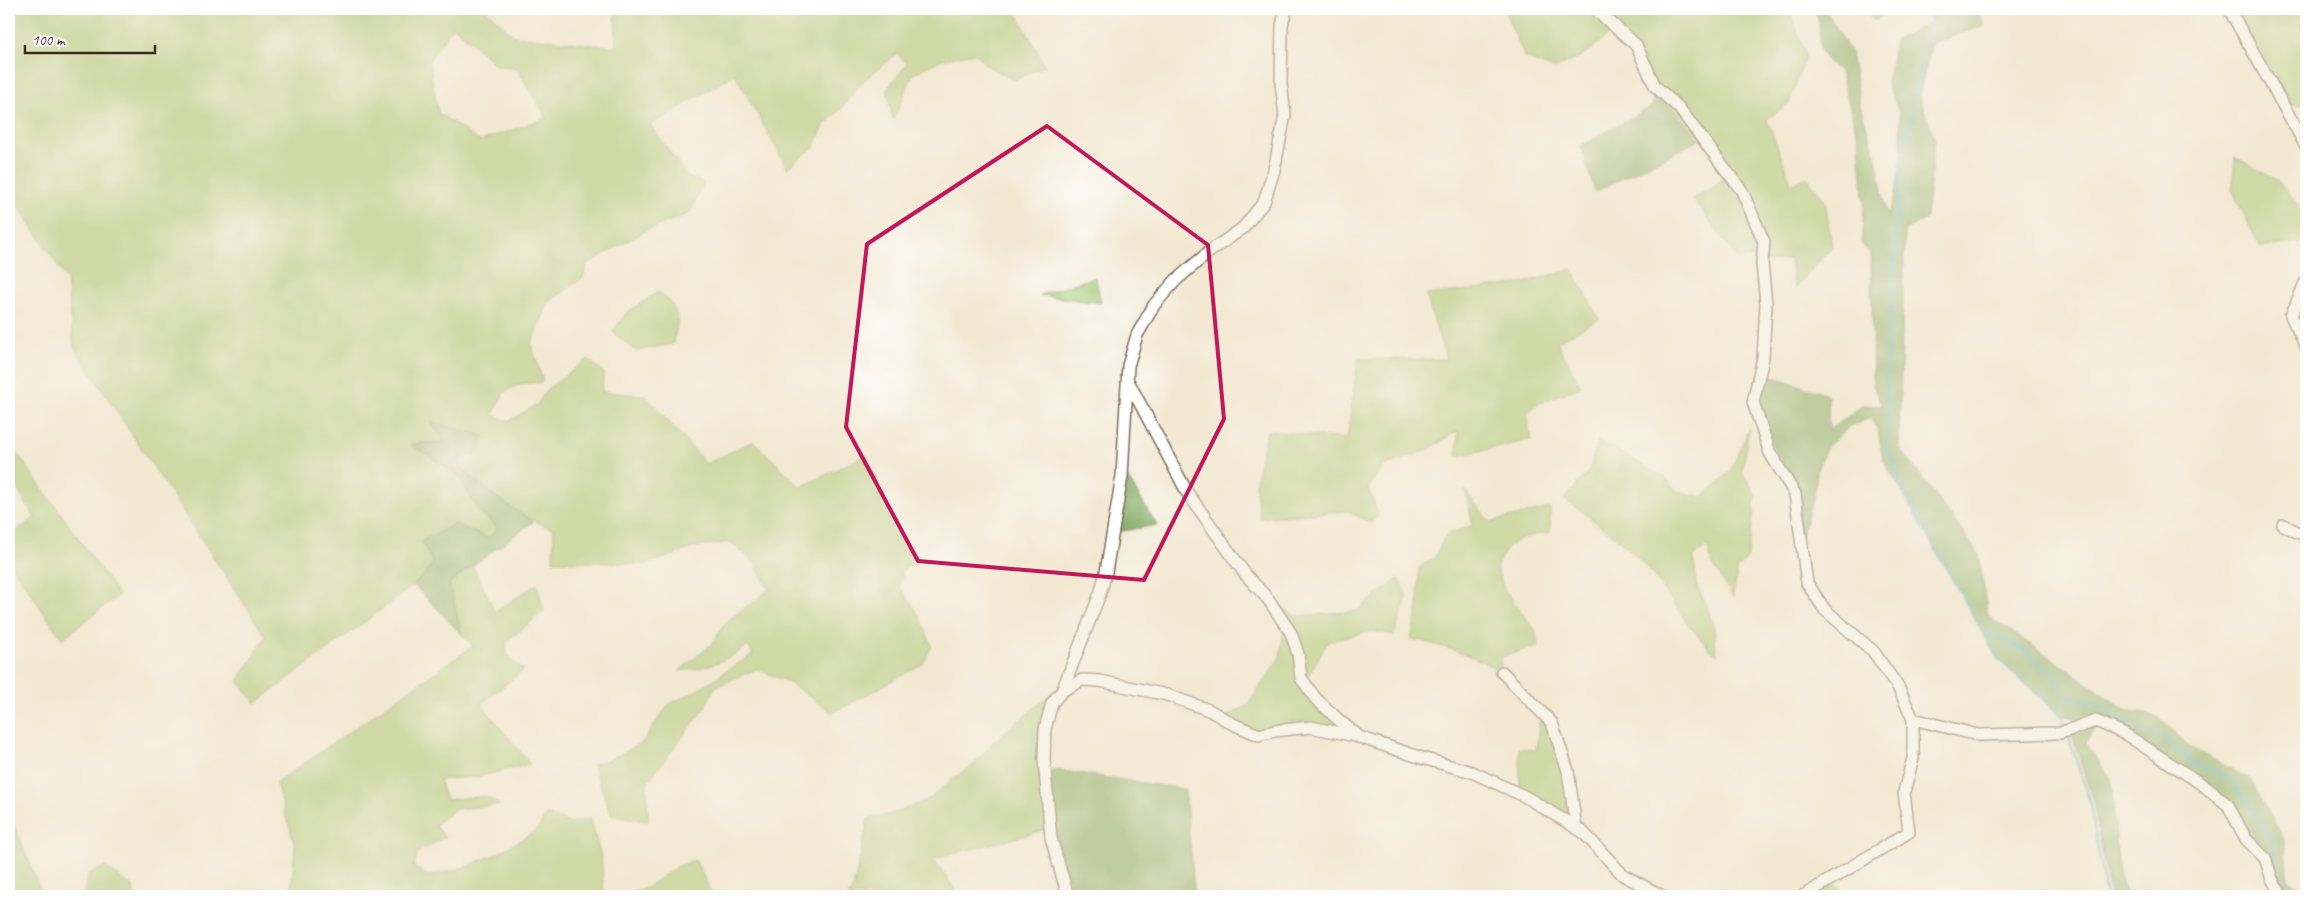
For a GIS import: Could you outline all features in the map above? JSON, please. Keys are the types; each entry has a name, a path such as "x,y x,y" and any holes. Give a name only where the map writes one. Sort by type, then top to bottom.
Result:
{"street":[{"path":"1068,896 1051,838 1044,759 1045,729 1052,703 1062,691 1100,594 1106,572 1122,476 1128,366 1137,335 1154,305 1176,280 1209,252 1243,228 1264,202 1274,170 1285,115 1280,83 1282,25 1286,9"},
{"path":"1595,9 1636,45 1655,86 1678,108 1742,191 1764,242 1762,263 1766,304 1763,358 1753,402 1770,453 1794,494 1807,583 1824,610 1873,651 1898,687 1913,719 1913,758 1904,792 1909,832 1802,896"},
{"path":"2229,9 2306,146"},
{"path":"2306,282 2291,316 2306,346"},
{"path":"1128,381 1187,492 1245,574 1268,599 1291,633 1298,654 1301,678 1316,699 1340,722 1361,737"},
{"path":"2283,525 2299,532 2306,531"},
{"path":"1502,672 1552,724 1568,771 1576,828"},
{"path":"1062,691 1082,680 1100,681 1167,696 1208,710 1258,735 1274,731 1310,728 1361,737 1422,758 1472,772 1526,797 1583,832 1623,875 1662,896"},
{"path":"1913,719 1978,735 2060,733 2096,721 2125,734 2203,785 2228,805 2246,839 2265,858 2282,896"}],"highlighted area":[{"path":"1047,126 1208,245 1224,419 1144,580 918,561 846,427 867,244"}],"green space":[{"path":"9,9 485,9 514,36 616,47 615,9 1014,9 1045,66 1014,80 986,65 975,53 940,60 913,74 893,120 887,89 907,64 897,53 861,83 841,109 824,125 815,146 787,168 735,74 650,125 688,177 704,183 690,213 647,230 587,264 583,278 549,302 531,344 543,382 520,384 504,392 493,415 509,421 538,404 546,390 588,359 604,373 602,392 645,395 706,464 753,441 801,487 866,455 903,545 918,557 903,569 900,587 919,615 932,646 923,664 833,713 788,682 756,669 715,687 704,709 647,783 648,821 611,815 593,764 609,760 642,743 669,704 692,693 753,654 748,646 732,656 715,663 679,671 713,643 726,622 769,590 755,564 731,542 699,546 646,564 553,561 554,529 516,511 459,467 459,458 431,422 445,442 411,444 458,474 479,512 498,528 488,538 455,524 422,541 433,564 414,585 256,703 238,681 266,637 74,347 67,280 9,192","holes":["453,26 497,66 516,67 547,118 480,141 438,113 429,61"]},
{"path":"1504,9 1789,9 1806,55 1789,103 1767,119 1792,185 1807,177 1825,201 1832,247 1795,288 1790,259 1766,262 1745,186 1655,86 1636,45 1616,28 1587,53 1554,69 1525,58"},
{"path":"1814,9 1825,9 1851,53 1861,109 1875,153 1887,215 1894,199 1902,155 1899,112 1887,84 1895,40 1930,23 1929,9 1978,9 1985,26 1932,43 1919,95 1935,140 1926,219 1905,230 1899,447 1979,554 1988,616 2124,709 2159,717 2190,747 2250,779 2284,839 2288,880 2306,896 2289,896 2228,805 2096,721 2062,716 1997,658 1883,459 1878,431 1872,418 1850,426 1827,447 1818,467 1814,496 1800,539 1794,494 1753,402 1760,372 1828,395 1829,430 1863,405 1882,406 1873,386 1871,253 1861,244 1864,208 1859,141 1840,71 1830,63 1821,49 1818,19"},
{"path":"1865,9 1888,9 1889,13 1873,21"},
{"path":"2236,9 2297,9 2306,15 2306,94 2303,105 2291,105"},
{"path":"1654,90 1701,139 1595,192 1581,146 1652,106"},
{"path":"2235,157 2275,179 2306,213 2306,241 2261,248 2232,190"},
{"path":"1727,177 1739,194 1760,241 1759,257 1737,258 1693,199"},
{"path":"1572,269 1599,319 1557,342 1581,387 1538,403 1527,414 1531,440 1457,456 1458,430 1428,450 1384,466 1368,487 1378,515 1371,523 1348,511 1260,518 1255,484 1267,431 1347,439 1358,359 1446,359 1426,295 1524,283"},
{"path":"1095,277 1101,303 1040,295"},
{"path":"658,292 671,304 677,315 677,327 673,344 636,351 613,332 625,314"},
{"path":"430,422 484,436 479,453 459,458 460,467 494,496 533,522 449,583 462,635 414,585 433,564 422,541 455,524 488,538 498,528 479,512 458,474 410,444 445,442"},
{"path":"1749,428 1742,472 1756,495 1748,557 1737,570 1733,597 1709,558 1708,545 1694,557 1696,584 1713,622 1717,655 1688,624 1656,579 1638,558 1608,531 1564,499 1590,470 1598,440 1666,478 1677,491 1702,497 1730,472"},
{"path":"9,442 119,595 62,639 9,562 9,536 35,518 9,476"},
{"path":"1122,469 1157,525 1111,533"},
{"path":"1465,490 1490,522 1550,508 1550,533 1516,541 1505,551 1496,568 1505,590 1535,630 1538,646 1500,657 1501,669 1434,644 1411,639 1418,608 1419,568 1435,557 1446,535 1473,525"},
{"path":"473,566 495,612 537,584 544,611 506,642 507,655 523,670 481,704 530,764 477,777 439,780 446,800 485,796 500,805 456,809 434,825 445,837 418,852 414,867 428,876 463,868 498,853 536,831 547,814 569,823 590,819 601,856 604,892 608,896 291,896 295,846 276,783 473,646 462,635 449,583"},
{"path":"1399,578 1407,598 1394,635 1372,631 1328,641 1307,678 1275,603 1296,616 1356,611"},
{"path":"1284,628 1295,655 1299,680 1341,729 1300,722 1280,724 1259,731 1226,717 1248,705 1280,657"},
{"path":"1056,690 1048,705 1045,830 934,859 959,896 848,896 853,889 868,819 898,812 931,798 951,780 975,764 993,742"},
{"path":"1540,717 1548,728 1559,753 1571,820 1520,789 1519,748 1536,750"},
{"path":"2097,726 2085,743 2111,779 2119,872 2127,896 2110,896 2093,801 2072,734"},
{"path":"1050,769 1185,789 1195,896 1073,896 1056,837"},
{"path":"9,813 43,896 9,896"},
{"path":"695,860 713,896 623,896 646,888 676,867"},
{"path":"105,867 133,887 134,896 83,896 88,874"},
{"path":"1832,879 1846,896 1803,896"}],"waterway":[{"path":"1929,9 1930,23 1901,161 1886,369 1888,435 1885,450 1894,462 1899,484 1997,658 2062,716 2066,728"},
{"path":"1981,629 2023,649 2054,676 2062,695 2100,705 2138,727 2166,738 2193,763 2230,778 2252,809 2272,843 2282,885 2294,896"},
{"path":"2068,735 2090,803 2106,896"}]}
